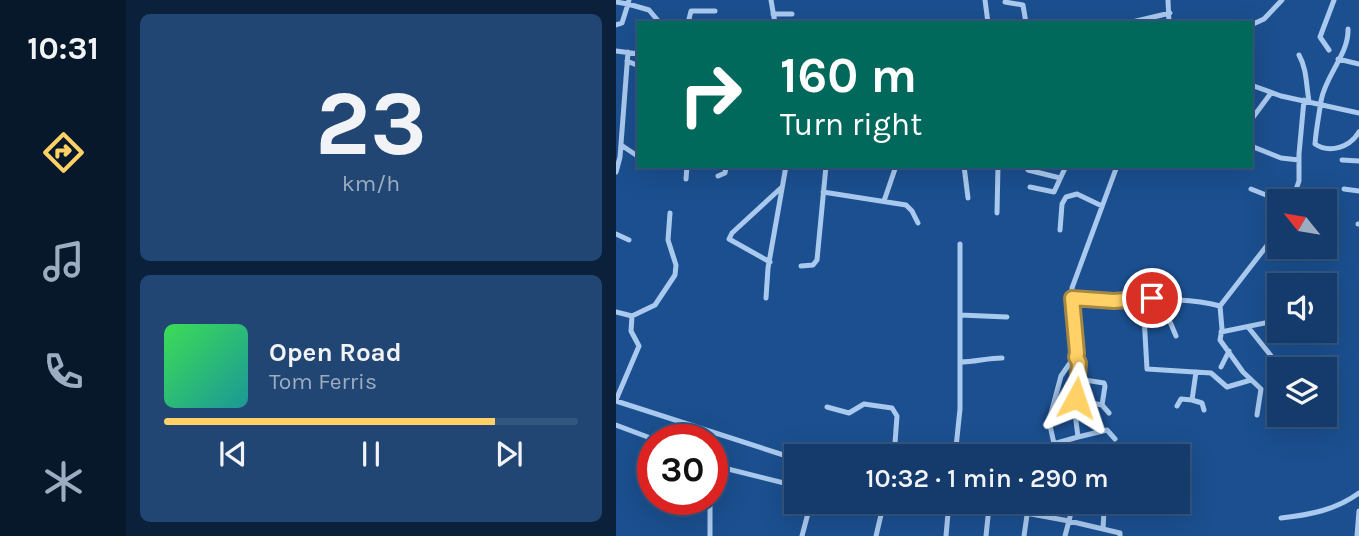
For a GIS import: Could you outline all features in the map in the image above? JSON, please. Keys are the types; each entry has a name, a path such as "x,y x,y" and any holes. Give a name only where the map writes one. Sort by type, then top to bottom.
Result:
{"street":[{"path":"771,0 775,21"},
{"path":"985,0 988,21"},
{"path":"1168,0 1169,21"},
{"path":"1253,24 1264,19 1282,0"},
{"path":"1329,50 1320,37 1334,0"},
{"path":"616,2 629,2 649,10 658,21"},
{"path":"616,24 622,23 629,2"},
{"path":"1005,2 1023,5 1026,21"},
{"path":"688,21 691,11 715,11"},
{"path":"1136,21 1170,13"},
{"path":"773,14 792,14"},
{"path":"1348,29 1347,43 1321,103 1315,146 1346,146 1359,132"},
{"path":"616,51 637,54"},
{"path":"616,172 621,145 628,52"},
{"path":"1296,189 1306,100 1305,69 1299,55"},
{"path":"1338,59 1359,64"},
{"path":"627,61 637,65"},
{"path":"1253,86 1271,93 1359,113"},
{"path":"1253,117 1271,93"},
{"path":"616,106 624,108"},
{"path":"621,145 637,157"},
{"path":"1253,147 1281,158 1299,160"},
{"path":"1342,160 1359,162"},
{"path":"686,178 687,168"},
{"path":"718,176 724,173 725,168"},
{"path":"766,298 786,168"},
{"path":"801,265 813,265 817,260 826,168"},
{"path":"884,201 895,168"},
{"path":"964,168 968,198"},
{"path":"997,213 998,168"},
{"path":"1030,187 1053,193 1065,168"},
{"path":"1115,439 1107,430 1053,444 1049,421 1061,376 1077,353 1072,298 1074,282 1117,168"},
{"path":"1028,170 1060,178"},
{"path":"770,262 730,241 729,236 784,186"},
{"path":"1251,189 1267,195"},
{"path":"1344,189 1359,191"},
{"path":"823,192 909,207 918,223"},
{"path":"1060,230 1062,205 1066,197 1077,194 1102,205"},
{"path":"616,312 632,316 655,305 675,275 676,265 668,240 670,214"},
{"path":"616,234 629,240"},
{"path":"956,444 960,409 960,244"},
{"path":"1257,415 1261,389 1220,340 1220,306 1267,245"},
{"path":"1072,298 1114,301 1160,299 1220,306"},
{"path":"1143,299 1147,369 1213,374 1227,387 1251,380"},
{"path":"1160,299 1176,336"},
{"path":"960,315 1007,317"},
{"path":"632,316 631,331 639,346 616,401 688,424"},
{"path":"1222,332 1267,323"},
{"path":"1248,327 1272,357"},
{"path":"1220,367 1229,351"},
{"path":"1076,357 1079,363 1076,400 1078,437"},
{"path":"960,362 1002,358"},
{"path":"1192,400 1196,372"},
{"path":"1078,379 1104,383 1102,405"},
{"path":"1177,407 1181,399 1192,400 1202,403 1204,410"},
{"path":"1076,400 1102,405 1109,413"},
{"path":"827,407 849,413 864,404 892,408 897,416 895,444"},
{"path":"616,425 637,433"},
{"path":"728,437 784,455"},
{"path":"728,469 784,482"},
{"path":"1281,518 1306,516 1322,511 1359,493"},
{"path":"1357,536 1359,511"},
{"path":"802,536 808,514"},
{"path":"876,536 881,514"},
{"path":"946,536 948,514"},
{"path":"986,536 988,514"},
{"path":"1024,536 1027,514 1120,533 1119,536"},
{"path":"1065,536 1070,514"},
{"path":"1103,529 1104,514"},
{"path":"709,515 710,536"}],"route":[{"path":"1076,398 1079,363 1076,357 1072,298 1114,301 1152,298"}]}
